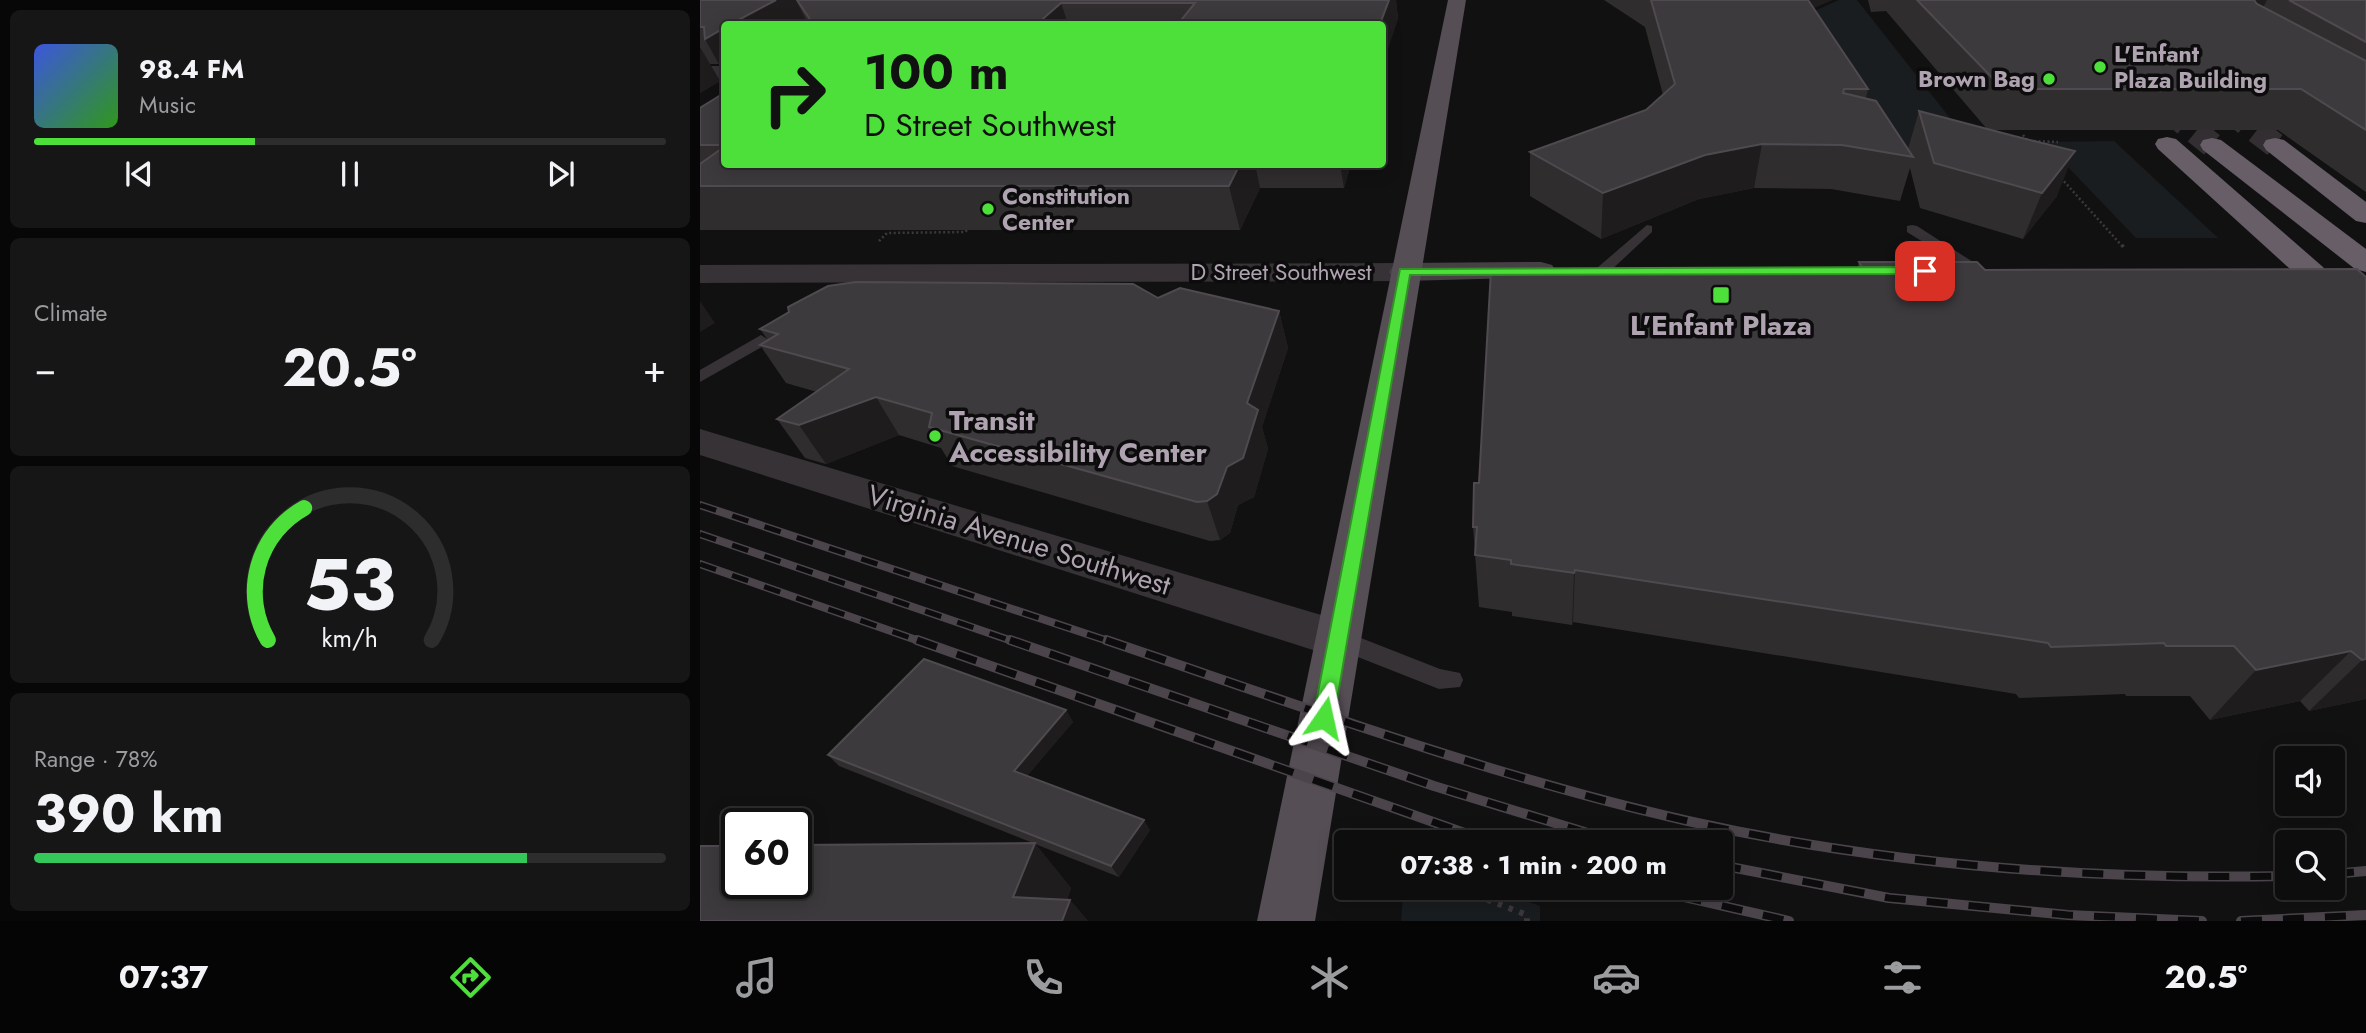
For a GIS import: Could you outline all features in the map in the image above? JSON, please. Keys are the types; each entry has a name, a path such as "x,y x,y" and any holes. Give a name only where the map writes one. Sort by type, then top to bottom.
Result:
{"highway":[{"path":"2167,144 2323,275"},
{"path":"2221,145 2366,263"},
{"path":"2276,145 2366,215"}],"main road":[{"path":"1286,921 1404,272 1457,0"},
{"name":"D Street Southwest","path":"1404,272 1644,271"},
{"path":"1923,271 1992,271"},
{"path":"2267,272 2323,275 2366,273"}],"street":[{"path":"700,72 721,72"},
{"name":"D Street Southwest","path":"700,274 1404,272"},
{"name":"Virginia Avenue Southwest","path":"700,442 1338,639"}],"lane":[{"path":"1602,271 1647,229"},
{"path":"1912,229 1992,271"},
{"path":"700,377 761,340"},
{"path":"1338,639 1439,678 1451,680"}],"path":[{"path":"2023,135 2031,145"},
{"path":"2025,141 2058,142"},
{"path":"2057,173 2124,248"},
{"path":"876,244 887,233 965,232 975,221"},
{"path":"1485,900 1527,918"}],"shaded area":[{"path":"1839,0 1857,0 1968,141 1939,162 1889,142 1808,14"},
{"path":"2114,141 2218,238 2136,238 2044,142"},
{"path":"1403,900 1524,900 1540,906 1540,921 1401,921"}],"building":[{"path":"700,0 776,0 737,21 721,21 721,30 705,39 704,27 700,27"},
{"path":"797,0 1389,0 1381,21 1180,21 1195,3 1061,3 1040,21 811,21"},
{"path":"1651,0 1808,0 1868,89 1844,89 1843,93 1876,101 1913,157 1842,145 1762,144 1705,155 1603,193 1530,152 1646,110 1675,84"},
{"path":"1917,0 2254,0 2366,61 2366,130 2301,89 2003,89"},
{"path":"2289,0 2366,0 2366,42"},
{"path":"721,95 721,145 700,145 700,108"},
{"path":"1919,111 2075,151 2042,193 1934,163"},
{"path":"721,149 721,168 1238,168 1229,186 700,186 700,164"},
{"path":"1859,262 1977,262 1985,270 2357,269 2366,277 2366,659 2362,660 2351,651 2256,670 2234,646 2166,646 2164,643 2051,647 2048,643 1575,570 1574,573 1511,564 1511,560 1475,555 1477,527 1473,527 1474,483 1479,483 1491,270 1863,269"},
{"path":"856,282 1133,284 1158,298 1180,288 1279,311 1247,403 1258,410 1243,458 1227,467 1217,494 1207,501 1197,502 929,427 932,413 876,397 799,425 777,419 849,369 760,345 778,334 760,329 789,312 788,307 828,286"},
{"path":"924,659 1066,710 1014,771 1144,820 1111,866 828,755"},
{"path":"1035,843 1013,897 1070,900 1062,921 700,921 700,846 721,846 721,899 812,899 812,845"}],"tunnel":[{"path":"2154,98 2168,109"},
{"path":"2213,98 2228,109"},
{"path":"2166,108 2212,145"},
{"path":"2226,108 2275,145"}],"railway":[{"path":"700,505 1111,642"},
{"path":"700,534 1015,642"},
{"path":"700,564 922,642"},
{"path":"917,640 1456,830"},
{"path":"1010,640 1434,786 1578,830"},
{"path":"1106,640 1467,761 1614,803 1762,836 1911,859 2061,872 2275,876"},
{"path":"1733,868 1889,898 2068,915 2202,921"},
{"path":"2345,873 2366,871"},
{"path":"1697,900 1789,921"},
{"path":"2241,921 2366,915"}],"place":[{"name":"L'Enfant Plaza Building","path":"2100,67"},
{"name":"Brown Bag","path":"2049,79"},
{"name":"Constitution Center","path":"988,209"},
{"name":"L'Enfant Plaza","path":"1721,295"},
{"name":"Transit Accessibility Center","path":"935,436"}],"route":[{"path":"1324,718 1404,272 1925,271"}]}
